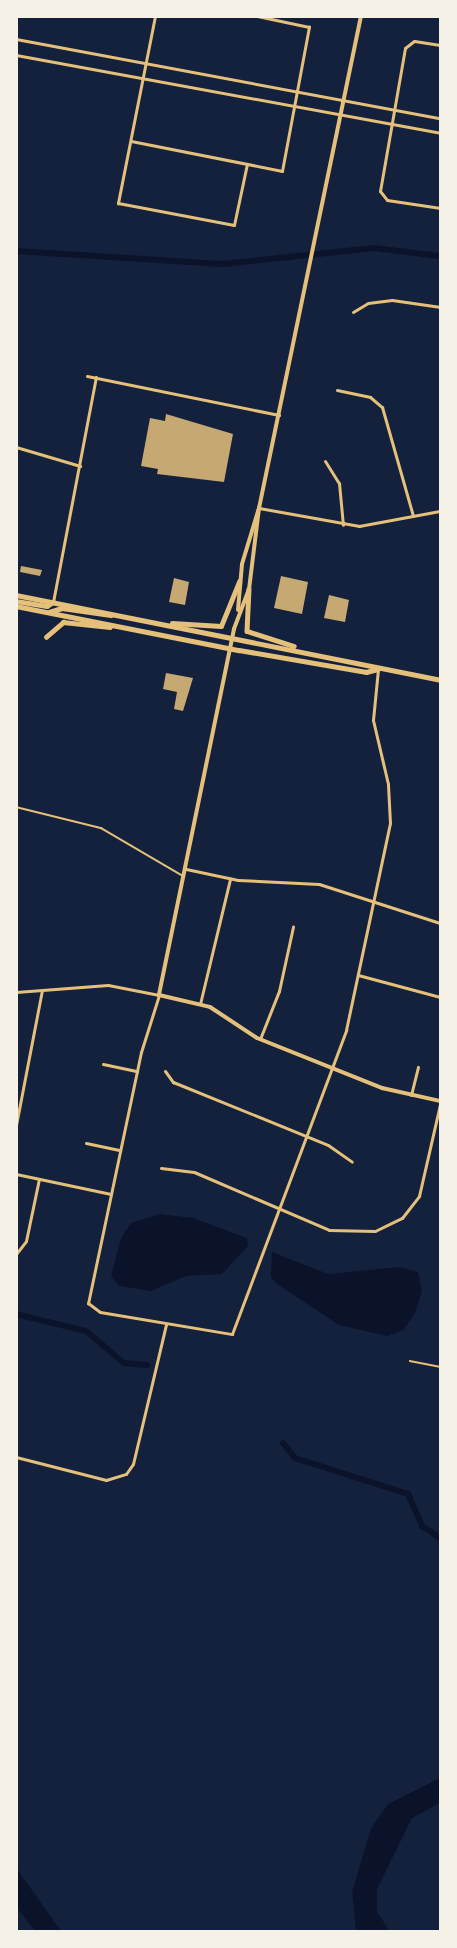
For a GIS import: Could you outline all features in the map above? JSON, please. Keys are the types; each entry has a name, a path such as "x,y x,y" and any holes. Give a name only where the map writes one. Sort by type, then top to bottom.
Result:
{"main road":[{"path":"163,623 221,627 239,582"},
{"path":"249,589 244,623 250,634 304,650"},
{"path":"16,595 367,662 378,669 441,680"},
{"path":"16,601 47,606 53,602"},
{"path":"16,606 366,672 378,669"},
{"path":"49,612 62,608 118,615"},
{"path":"46,637 63,622 117,626"}],"street":[{"path":"155,16 118,203 234,225 247,164"},
{"path":"131,141 282,171 309,27 257,16"},
{"path":"361,16 280,415 259,508 247,542 239,582 238,611 186,869 159,994 137,1071 90,1307 166,1324 233,1333 278,1206 333,1068 358,975 374,902 391,812 373,720 378,669"},
{"path":"16,39 441,118"},
{"path":"441,45 408,44 394,109 382,196 441,208"},
{"path":"16,55 441,133"},
{"path":"353,312 368,303 392,300 441,307"},
{"path":"87,376 280,415"},
{"path":"53,602 96,378"},
{"path":"337,390 370,397 382,407 413,516"},
{"path":"16,447 80,466"},
{"path":"325,461 339,483 344,525"},
{"path":"259,508 344,525 441,511"},
{"path":"238,611 249,589 259,508"},
{"path":"186,869 230,879 308,882 441,923"},
{"path":"200,1004 230,879"},
{"path":"260,1039 279,991 293,927"},
{"path":"358,975 441,997"},
{"path":"16,992 108,985 200,1004 260,1039 333,1068 441,1103 423,1188 396,1222 375,1231 338,1232 178,1167 161,1168"},
{"path":"16,1125 42,990"},
{"path":"102,1064 137,1071"},
{"path":"411,1095 418,1067"},
{"path":"165,1071 173,1082 306,1136 346,1154 352,1162"},
{"path":"86,1143 120,1150"},
{"path":"16,1174 111,1194"},
{"path":"16,1254 26,1241 39,1179"},
{"path":"16,1457 106,1480 126,1474 133,1464 166,1324"}],"lane":[{"path":"16,807 101,828 184,876"},
{"path":"410,1361 441,1367"}],"water":[{"path":"160,1214 193,1218 247,1238 248,1246 222,1274 186,1276 151,1291 119,1286 111,1276 121,1238 131,1223"},
{"path":"272,1252 328,1274 399,1267 418,1272 422,1291 415,1313 404,1330 387,1336 339,1325 277,1284 271,1277"},
{"path":"440,1778 440,1803 412,1818 377,1889 377,1912 390,1931 356,1931 352,1892 371,1828 388,1804"},
{"path":"17,1869 61,1931 35,1931 17,1908"}],"building":[{"path":"166,414 233,434 224,482 157,474 158,469 141,466 150,418 165,421"},
{"path":"21,566 42,570 40,576 20,572"},
{"path":"281,576 308,582 302,614 274,608"},
{"path":"174,578 189,582 185,605 169,602"},
{"path":"329,595 349,600 345,622 324,618"},
{"path":"166,673 193,678 183,711 174,709 177,692 163,689"}],"waterway":[{"path":"16,251 222,264 374,248 440,256"},
{"path":"16,1314 86,1331 124,1363 147,1365"},
{"path":"283,1443 295,1458 408,1494 422,1526 440,1538"}]}
